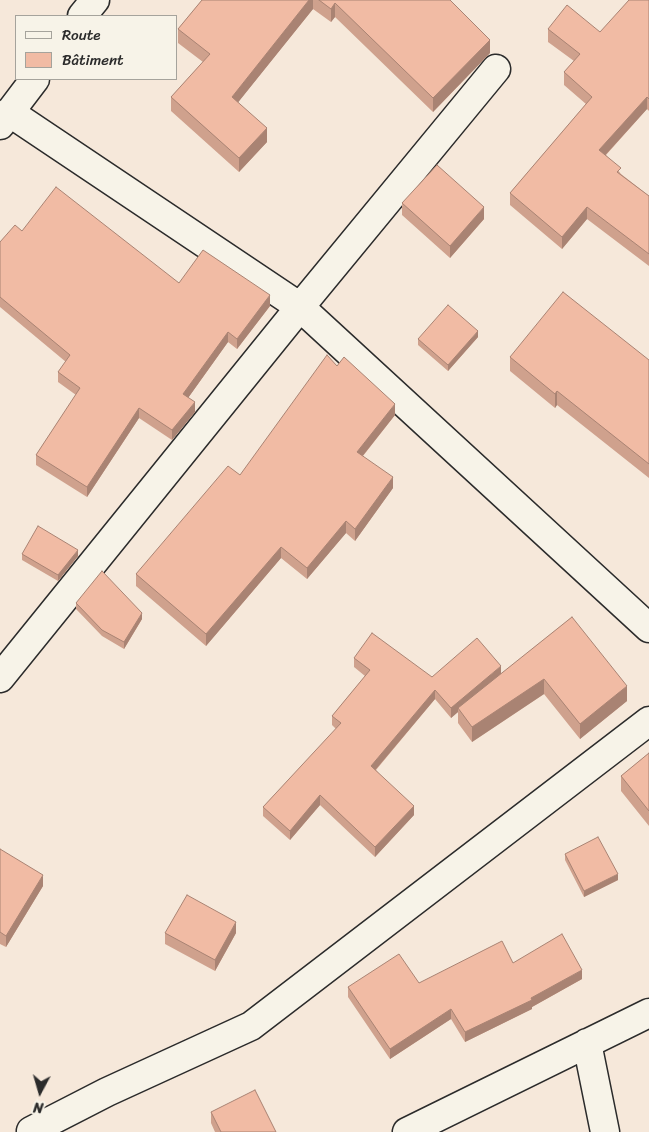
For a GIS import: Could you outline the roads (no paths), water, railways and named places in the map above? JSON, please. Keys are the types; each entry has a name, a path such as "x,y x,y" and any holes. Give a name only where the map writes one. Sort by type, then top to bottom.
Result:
{"street":[{"path":"83,15 95,0"},
{"path":"0,678 300,307 496,69"},
{"path":"34,80 5,118 300,307 649,628"},
{"path":"31,1131 108,1092 251,1026 649,721"},
{"path":"407,1132 649,1013"},
{"path":"587,1043 605,1132"}]}
